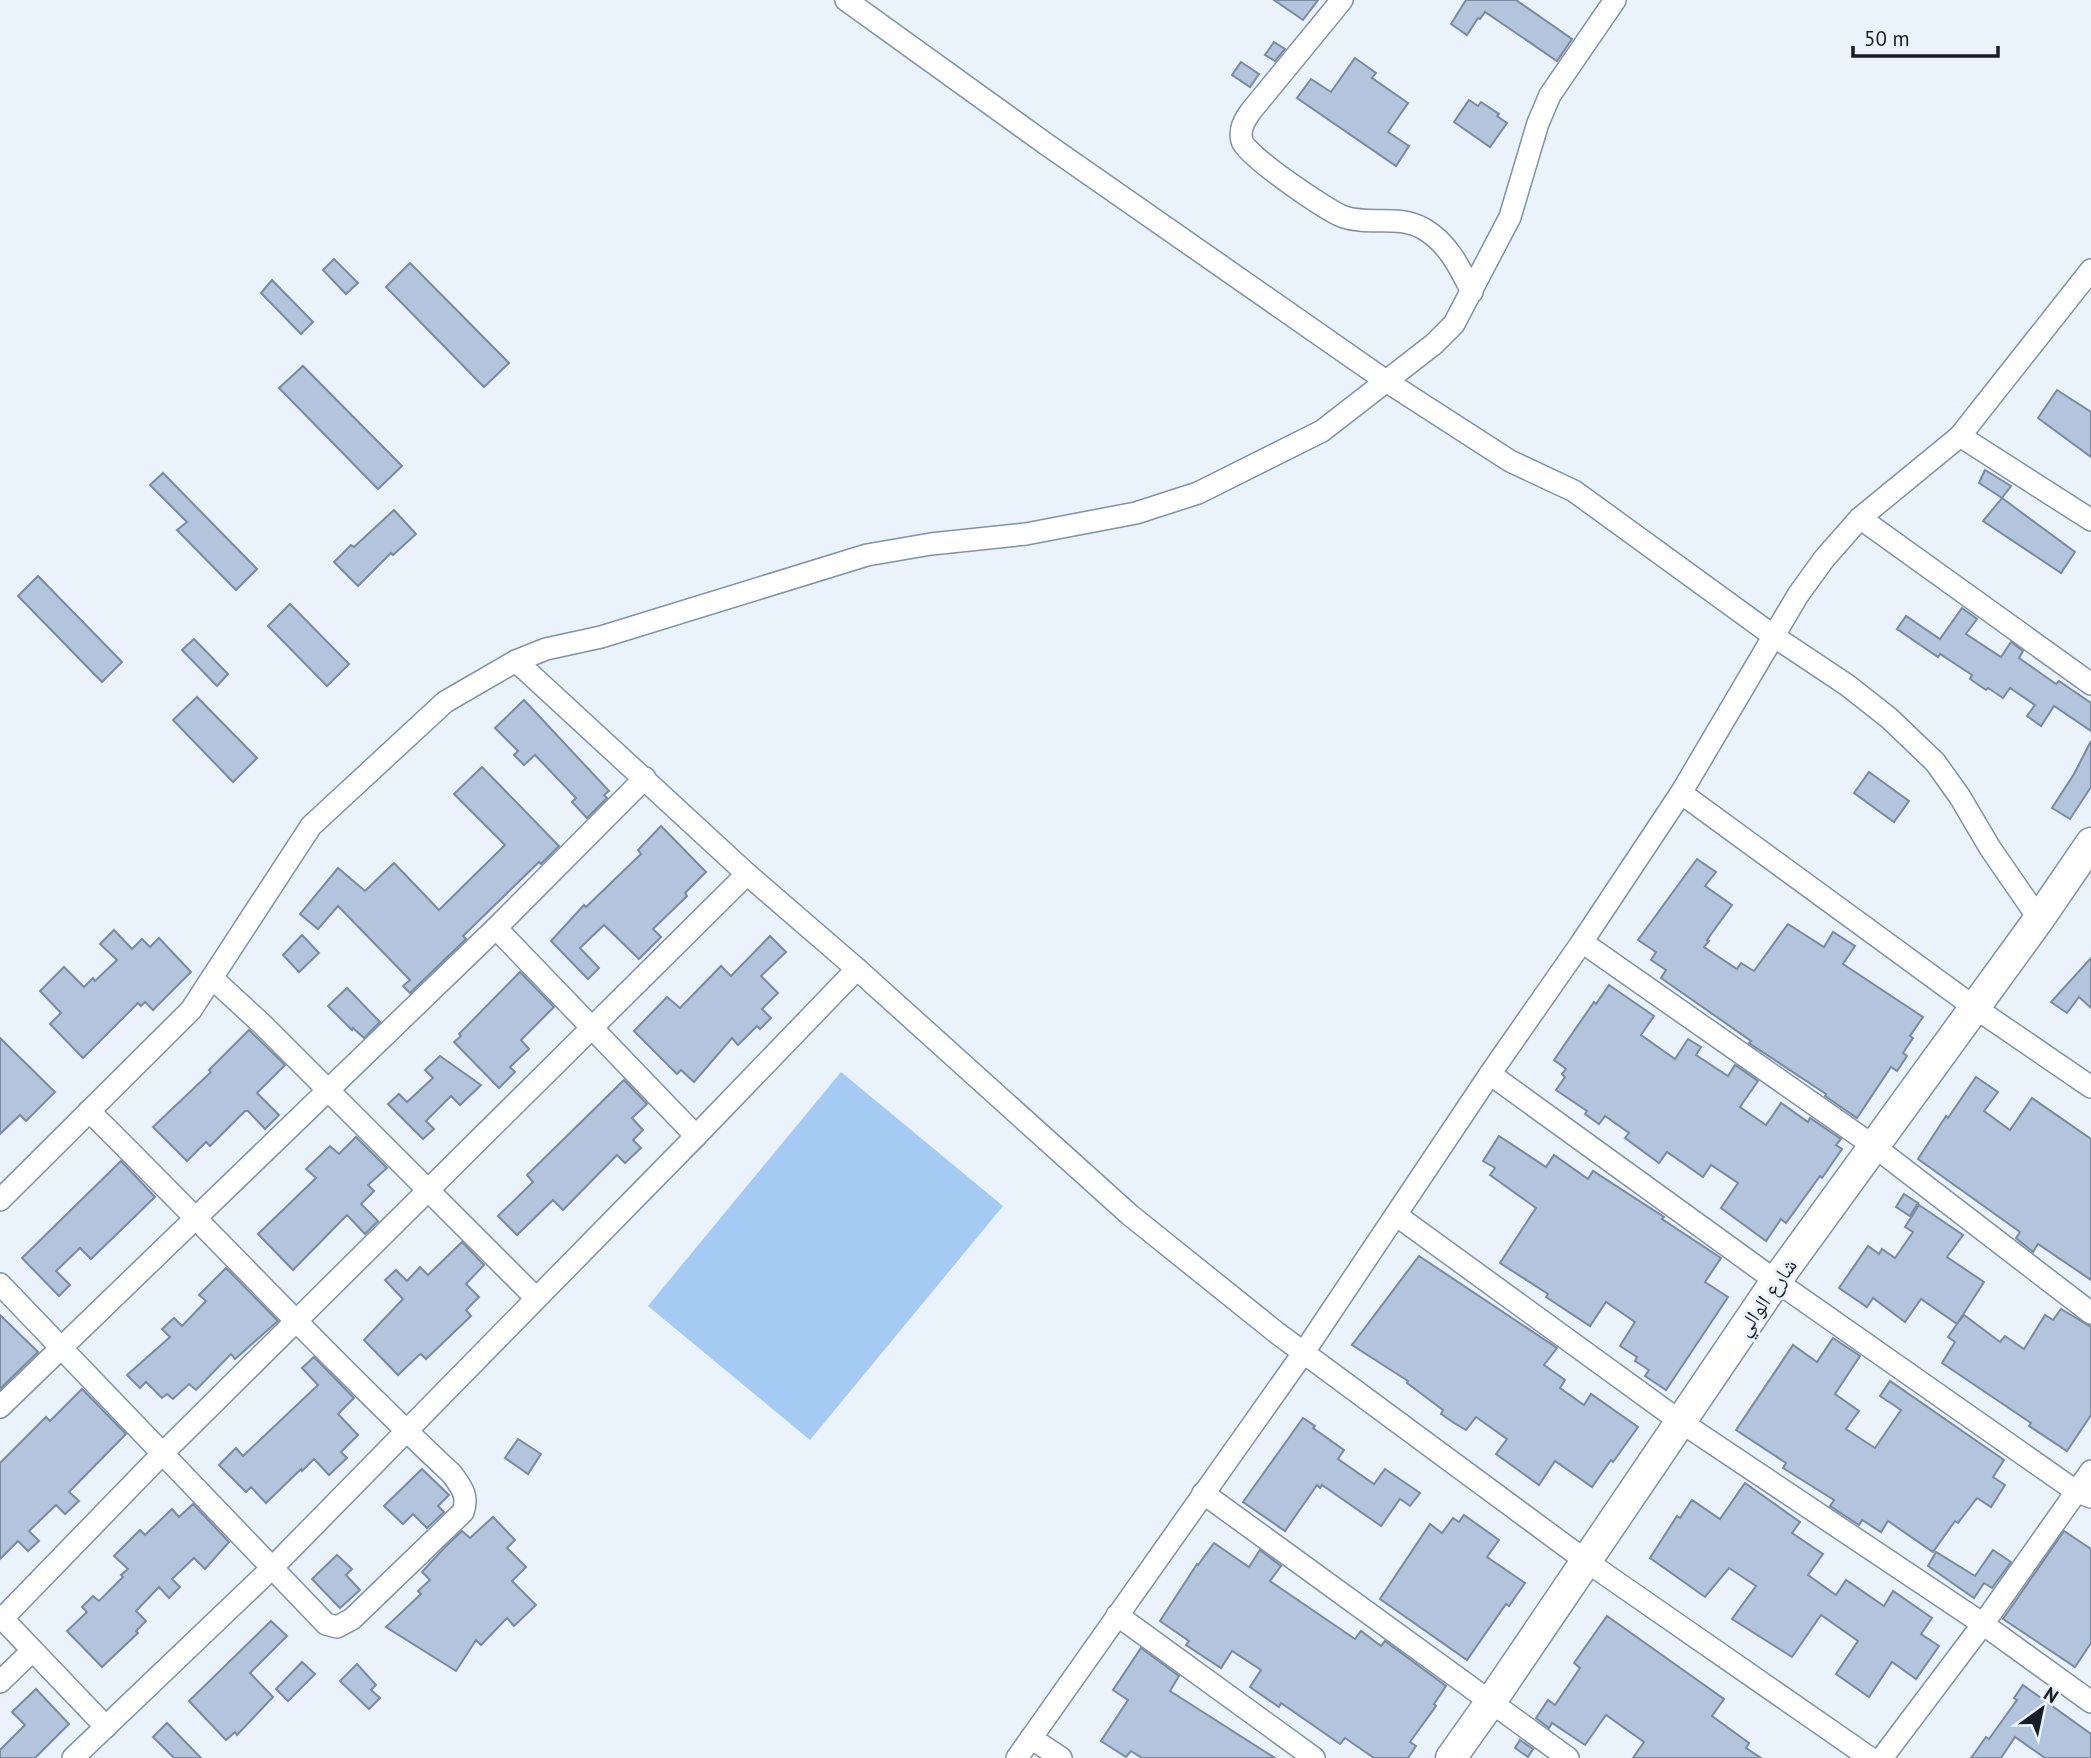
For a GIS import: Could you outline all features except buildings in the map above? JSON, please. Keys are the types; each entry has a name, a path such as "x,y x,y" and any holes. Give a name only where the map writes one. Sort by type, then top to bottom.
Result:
{"main road":[{"name":"شارع الوالي","path":"1451,1758 1776,1281 2039,919 2091,843"}],"street":[{"path":"846,0 1046,144 1386,381 1510,461 1574,491 1775,637 1847,685 1889,718 1935,761 2039,919"},
{"path":"1342,0 1241,125 1242,142 1247,151 1263,165 1344,217 1403,220 1424,229 1444,245 1457,262 1472,292"},
{"path":"0,1200 191,1010 311,826 445,702 516,661 547,649 601,637 867,555 931,544 1026,534 1136,513 1185,497 1322,431 1434,344 1454,324 1510,217 1538,123 1550,94 1615,0"},
{"path":"1017,1758 1304,1352 1582,942 1681,793 1805,586 1860,518 1960,436 2090,272"},
{"path":"1960,436 2091,520"},
{"path":"1860,518 2091,684"},
{"path":"516,661 747,874 857,969 1130,1215 1304,1352 1586,1561 1870,1758"},
{"path":"0,1407 496,928 645,778"},
{"path":"1681,793 1974,1007 2091,1087"},
{"path":"106,1727 1,1618 162,1454 747,874"},
{"path":"496,928 696,1136"},
{"path":"1582,942 1875,1147 2091,1313"},
{"path":"73,1758 272,1567 857,969"},
{"path":"212,978 263,1025 536,1298"},
{"path":"1490,1074 1776,1281 2084,1494"},
{"path":"0,1284 326,1625 337,1627 352,1619 463,1512 467,1501 463,1488 452,1474 297,1322 197,1217 89,1111"},
{"path":"1396,1216 1681,1422 1983,1624 2091,1702"},
{"path":"1882,1758 2084,1494 2091,1471"},
{"path":"1203,1493 1568,1758"},
{"path":"1117,1615 1314,1758"},
{"path":"0,1682 32,1651"},
{"path":"1031,1738 1061,1758"}],"shaded area":[{"path":"841,1072 1003,1206 810,1440 648,1306"}]}
